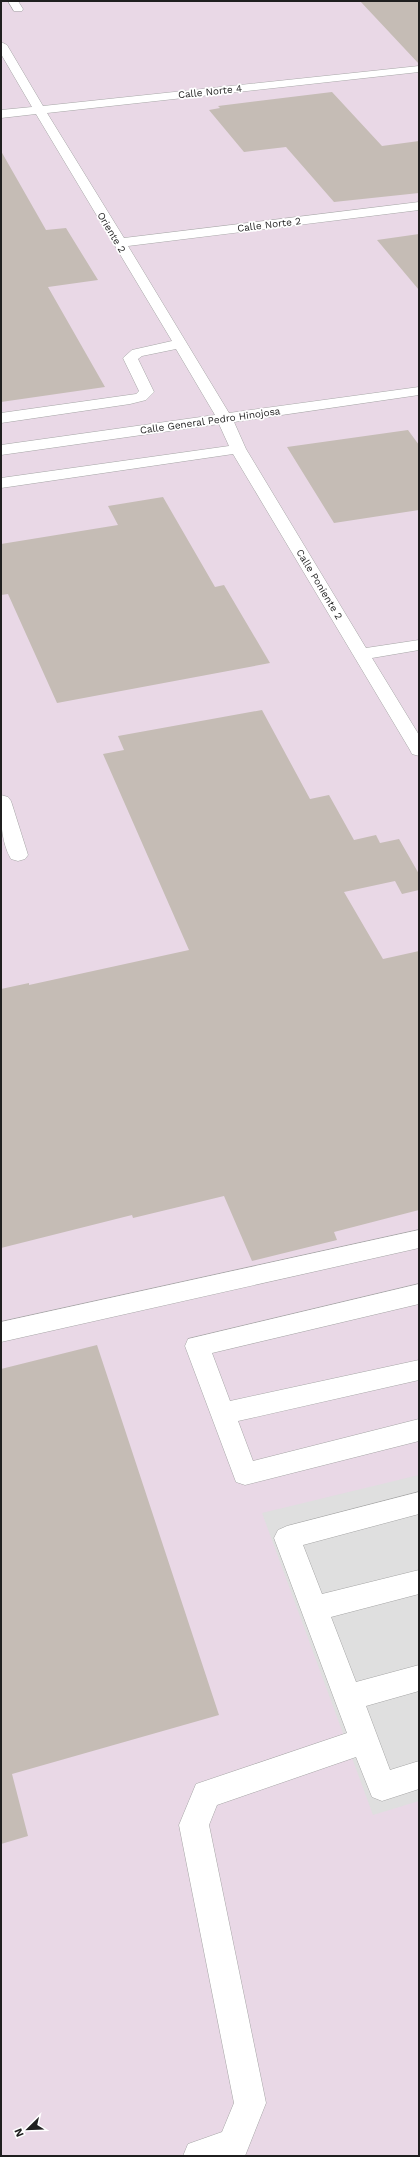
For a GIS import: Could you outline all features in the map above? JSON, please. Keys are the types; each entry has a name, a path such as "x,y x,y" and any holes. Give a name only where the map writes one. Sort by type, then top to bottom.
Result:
{"street":[{"name":"Oriente 2","path":"1,45 224,417"},
{"name":"Calle Norte 4","path":"1,114 419,69"},
{"name":"Calle Norte 2","path":"119,243 419,206"},
{"path":"1,418 130,400 141,397 147,392 130,358 137,354 179,344"},
{"name":"Calle General Pedro Hinojosa","path":"1,450 224,417 419,391"},
{"name":"Calle Poniente 2","path":"224,417 238,449 419,750"},
{"path":"1,483 238,449"},
{"path":"362,654 419,645"},
{"path":"1,801 18,855"},
{"path":"1,1332 419,1239"},
{"path":"419,1294 197,1346 224,1413 245,1474 419,1430"},
{"path":"224,1413 419,1370"},
{"path":"419,1503 287,1538 382,1787 419,1775"},
{"path":"314,1609 419,1582"},
{"path":"348,1698 419,1678"},
{"path":"200,2156 233,2145 250,2103 194,1825 206,1794 364,1741"}],"shaded area":[{"path":"1,1 419,1 419,2156 1,2156"},
{"path":"419,1475 419,1801 373,1815 262,1513"}],"building":[{"path":"360,1 419,1 419,64"},
{"path":"332,92 382,146 419,141 419,193 334,202 286,147 244,152 209,110 220,108 218,106"},
{"path":"1,151 46,230 66,228 98,280 48,287 105,387 1,402"},
{"path":"419,234 419,290 377,240"},
{"path":"408,430 419,445 419,510 334,523 287,447"},
{"path":"163,497 215,587 224,585 270,663 57,703 8,594 1,595 1,544 118,525 108,506"},
{"path":"262,710 310,799 329,795 354,840 376,835 380,843 399,839 419,874 419,890 402,894 395,881 344,892 383,959 419,951 419,1210 334,1232 337,1240 252,1261 224,1196 133,1218 132,1215 1,1248 1,989 29,983 29,985 189,950 103,754 124,750 118,736"},
{"path":"97,1345 219,1715 12,1774 28,1836 1,1844 1,1369"}]}
